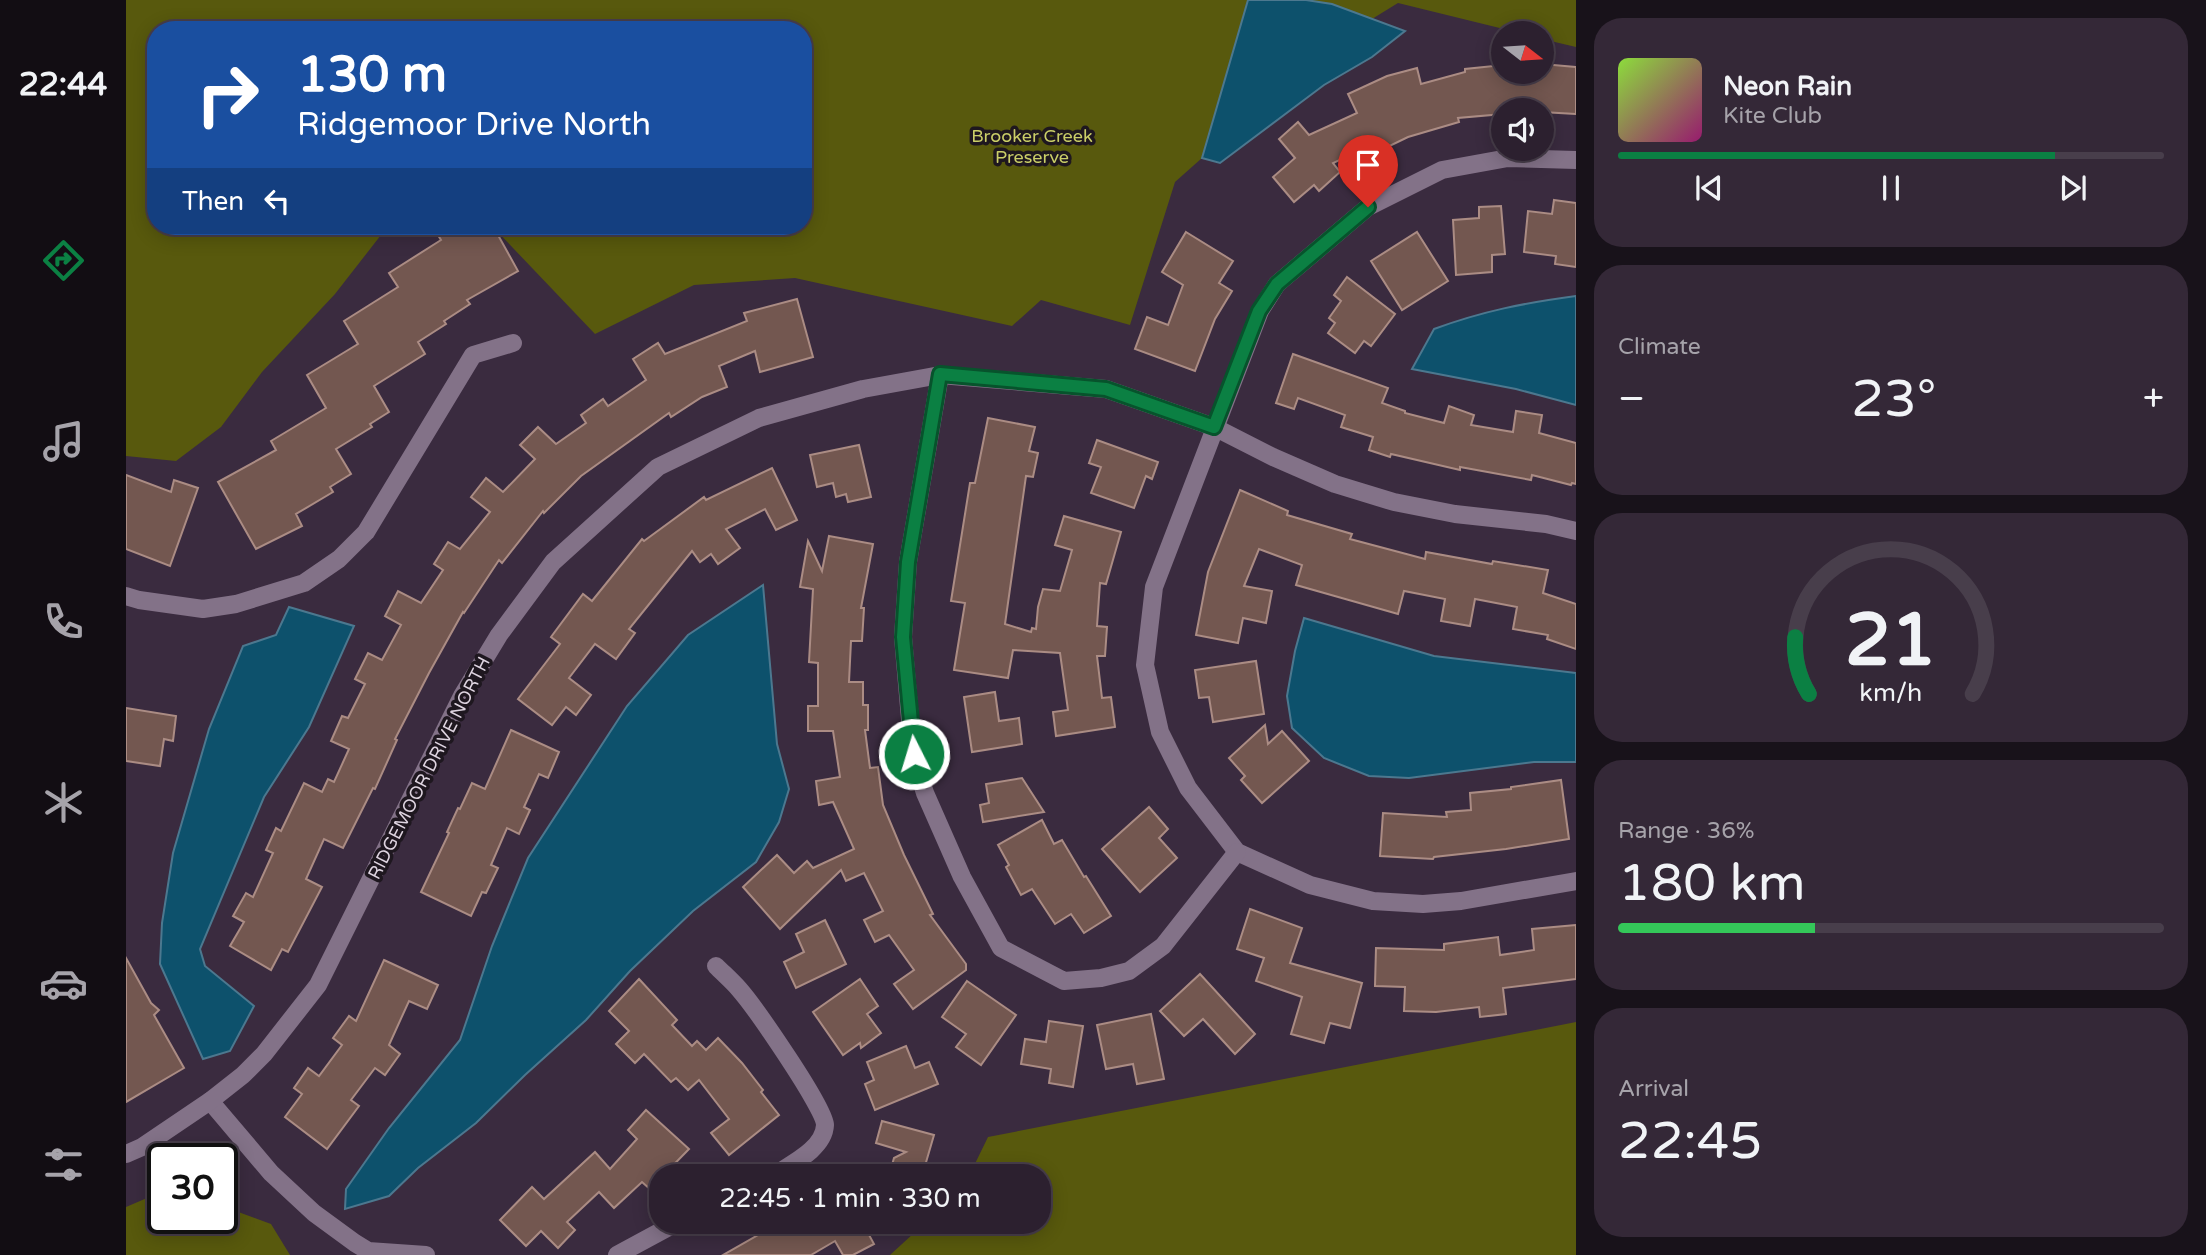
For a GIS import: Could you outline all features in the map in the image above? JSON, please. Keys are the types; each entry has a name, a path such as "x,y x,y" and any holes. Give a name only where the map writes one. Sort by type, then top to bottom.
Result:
{"street":[{"path":"1576,160 1508,158 1443,170 1368,207 1277,284 1259,311 1154,587 1145,665 1160,732 1188,788 1237,852 1310,885 1373,901 1423,904 1461,901 1576,881"},
{"path":"126,596 202,609 236,604 304,583 340,559 366,532 473,355 513,343"},
{"path":"940,374 908,562 905,600 903,637 914,754 925,793 962,877 1002,948 1064,981 1101,978 1129,971 1163,946 1237,852"},
{"name":"RIDGEMOOR DRIVE NORTH","path":"126,1154 142,1147 211,1101 243,1074 264,1054 318,985 462,696 499,635 553,562 658,467 759,418 863,389 940,374 1106,389 1214,427 1335,484 1394,502 1454,514 1546,524 1576,531"},
{"path":"716,966 739,989 815,1097 824,1119 822,1136 815,1147 790,1164"},
{"path":"211,1101 271,1173 314,1213 355,1243 368,1251 426,1255"},
{"path":"617,1255 656,1234"}],"green space":[{"name":"Brooker Creek Preserve","path":"126,0 1248,0 1202,158 1175,182 1130,325 1041,300 1012,326 795,278 694,285 595,334 501,235 812,235 812,21 147,21 147,235 381,235 335,294 262,372 221,427 176,461 126,456"},
{"path":"1306,0 1576,0 1576,47 1554,42 1554,21 1491,21 1491,26 1398,3 1372,19 1332,4"},
{"path":"1576,1022 1576,1255 890,1255 913,1234 1051,1234 1051,1164 975,1164 988,1137"},
{"path":"147,1198 147,1234 238,1234 238,1212 271,1224 290,1255 126,1255 126,1207"}],"water":[{"path":"1248,0 1306,0 1332,4 1405,31 1372,57 1324,85 1220,163 1202,158"},
{"path":"1576,296 1576,405 1516,389 1412,369 1434,329 1504,308"},
{"path":"763,585 777,744 789,789 779,822 756,862 693,911 630,971 586,1020 476,1123 418,1168 389,1196 345,1209 346,1189 389,1128 460,1040 492,946 528,858 627,706 688,635"},
{"path":"289,607 354,626 309,727 264,797 200,949 205,966 254,1006 230,1051 203,1059 160,964 162,923 173,853 209,729 243,646 276,635"},
{"path":"1304,618 1434,656 1576,673 1576,762 1534,762 1409,778 1369,776 1324,758 1292,728 1287,696"}],"building":[{"path":"1554,65 1576,67 1576,114 1554,113 1554,98 1491,98 1491,115 1458,118 1459,122 1408,137 1371,155 1367,147 1333,163 1340,172 1319,191 1314,185 1294,202 1273,177 1295,158 1279,139 1298,122 1309,135 1357,113 1348,94 1387,76 1417,68 1421,84 1465,72 1465,69 1491,66 1491,84 1554,84"},
{"path":"1554,200 1576,203 1576,267 1555,264 1556,256 1524,252 1528,211 1552,214"},
{"path":"1501,206 1505,254 1492,255 1492,272 1456,275 1453,220 1479,218 1479,207"},
{"path":"1186,232 1233,261 1219,283 1232,291 1215,319 1195,371 1135,349 1147,317 1168,325 1183,285 1162,272"},
{"path":"1417,232 1448,281 1402,310 1371,261"},
{"path":"438,235 498,235 518,271 467,300 470,304 418,342 425,354 374,386 389,412 370,424 372,427 336,449 351,474 330,487 333,492 296,514 302,526 256,549 218,482 276,450 271,441 326,408 307,375 358,344 344,321 398,287 389,273 441,240"},
{"path":"1347,277 1395,314 1371,346 1364,341 1355,353 1328,333 1335,323 1329,318 1341,301 1334,295"},
{"path":"797,299 813,357 760,372 755,351 719,366 727,387 702,397 671,417 669,413 581,476 544,513 543,511 502,563 499,560 463,612 429,673 395,739 397,740 375,789 373,788 343,848 324,839 306,879 322,887 288,952 282,949 271,970 230,946 244,922 233,916 246,893 253,897 273,853 266,850 276,828 281,831 304,783 322,792 328,779 334,782 349,749 331,741 342,716 348,718 365,684 355,679 368,653 382,660 401,625 385,616 398,591 421,603 443,570 434,564 448,542 460,549 490,512 471,497 486,478 503,492 535,459 520,445 538,427 556,444 586,423 581,415 603,399 608,406 646,380 633,359 658,343 665,354 747,321 744,313"},
{"path":"1293,354 1388,388 1382,403 1405,413 1444,423 1449,406 1474,415 1471,425 1513,432 1516,411 1542,415 1539,433 1576,443 1576,484 1532,475 1531,480 1460,467 1460,470 1391,454 1390,457 1369,450 1373,437 1341,427 1345,415 1298,398 1294,409 1276,403"},
{"path":"988,418 1035,427 1029,451 1038,453 1033,477 1026,476 1005,624 1031,632 1032,628 1036,629 1043,589 1060,591 1072,550 1055,545 1064,516 1121,532 1106,584 1100,583 1097,626 1107,627 1105,656 1097,656 1102,698 1111,697 1115,727 1056,736 1053,712 1068,710 1060,653 1013,650 1008,678 954,670 965,603 951,601 970,483 975,483"},
{"path":"1097,440 1158,462 1152,479 1146,476 1134,508 1091,493 1101,467 1089,463"},
{"path":"859,445 871,497 848,502 846,494 836,497 833,483 817,487 810,455"},
{"path":"772,468 797,520 776,530 765,509 726,529 740,548 718,564 711,554 700,562 692,551 629,629 635,633 616,659 595,644 569,678 591,695 576,715 566,707 552,725 518,699 560,644 551,637 583,594 592,601 642,539 644,541 704,497 706,500"},
{"path":"126,475 171,492 174,480 198,488 170,566 126,549"},
{"path":"1240,490 1288,511 1287,515 1352,534 1350,539 1425,559 1426,552 1492,564 1493,561 1548,570 1543,593 1576,604 1576,649 1547,639 1548,635 1513,629 1517,607 1475,599 1470,626 1441,621 1445,599 1404,591 1398,614 1296,585 1302,565 1259,549 1244,586 1272,591 1266,623 1243,618 1238,643 1196,635 1208,572"},
{"path":"829,536 873,544 861,608 864,608 862,641 851,641 849,682 863,682 863,705 868,705 868,730 865,730 870,768 878,767 883,805 933,914 930,915 966,964 966,970 913,1009 894,984 914,970 889,935 875,942 864,920 883,911 864,873 846,881 841,870 780,929 743,887 777,855 794,873 807,861 813,868 854,849 833,802 819,805 816,781 840,777 833,731 808,731 808,706 818,706 818,663 809,662 813,589 800,587 808,541 822,571"},
{"path":"1256,661 1264,714 1213,722 1209,697 1199,698 1195,670"},
{"path":"995,692 999,721 1019,718 1022,744 972,752 964,697"},
{"path":"126,708 176,716 173,741 164,739 160,766 126,761"},
{"path":"1265,725 1268,744 1282,731 1309,761 1262,803 1241,780 1245,776 1229,758"},
{"path":"511,730 559,752 548,778 539,774 524,807 530,810 519,834 507,828 491,865 498,868 486,893 482,892 471,916 421,892 458,808 460,809 472,783 485,789"},
{"path":"1022,778 1044,812 983,822 980,805 989,803 986,784"},
{"path":"1561,780 1569,839 1433,859 1380,856 1383,813 1447,817 1446,812 1471,810 1470,793"},
{"path":"1149,807 1168,829 1159,838 1177,858 1140,892 1102,849"},
{"path":"1042,820 1054,844 1062,840 1111,916 1084,933 1071,914 1055,924 1032,889 1021,895 1006,867 1009,865 998,845"},
{"path":"1250,909 1302,928 1290,963 1362,983 1350,1028 1330,1023 1324,1043 1291,1034 1302,997 1256,981 1264,958 1237,949"},
{"path":"825,920 846,964 796,988 784,962 804,952 796,934"},
{"path":"1576,925 1576,979 1503,988 1506,1014 1480,1017 1479,1007 1436,1012 1404,1011 1405,987 1375,986 1376,948 1444,950 1444,944 1498,937 1500,955 1534,950 1532,929"},
{"path":"126,958 151,1003 159,1010 154,1015 184,1068 126,1102"},
{"path":"384,960 438,985 427,1009 409,1001 389,1045 400,1054 385,1075 375,1068 351,1100 359,1106 327,1149 285,1117 302,1094 294,1088 308,1068 319,1076 342,1045 333,1038 349,1016 356,1021"},
{"path":"1200,974 1255,1034 1235,1054 1203,1019 1184,1036 1160,1011"},
{"path":"639,979 677,1020 672,1025 692,1046 697,1041 706,1050 718,1038 742,1063 779,1115 729,1155 711,1133 729,1119 699,1080 688,1090 676,1078 671,1082 644,1054 635,1063 616,1044 629,1031 609,1011"},
{"path":"860,979 878,1006 867,1014 881,1033 861,1048 860,1043 843,1055 813,1012"},
{"path":"967,981 1016,1015 981,1065 956,1047 966,1034 942,1017"},
{"path":"1151,1014 1164,1079 1137,1084 1133,1064 1106,1069 1097,1025"},
{"path":"1049,1021 1083,1026 1073,1087 1049,1083 1051,1069 1021,1064 1025,1039 1046,1042"},
{"path":"906,1046 915,1068 929,1062 938,1084 875,1110 865,1084 874,1080 867,1062"},
{"path":"646,1110 689,1149 674,1164 649,1164 649,1188 642,1182 614,1208 599,1192 567,1222 575,1230 558,1248 541,1231 526,1246 500,1220 532,1187 544,1199 595,1152 610,1169 637,1139 628,1130"},
{"path":"882,1121 934,1135 926,1164 892,1164 894,1158 906,1152 876,1143"},
{"path":"760,1234 869,1234 874,1244 853,1255 843,1255 835,1241 811,1255 723,1255"}],"route":[{"path":"914,754 903,637 906,587 940,374 1106,389 1214,427 1259,311 1277,284 1368,207"}]}
